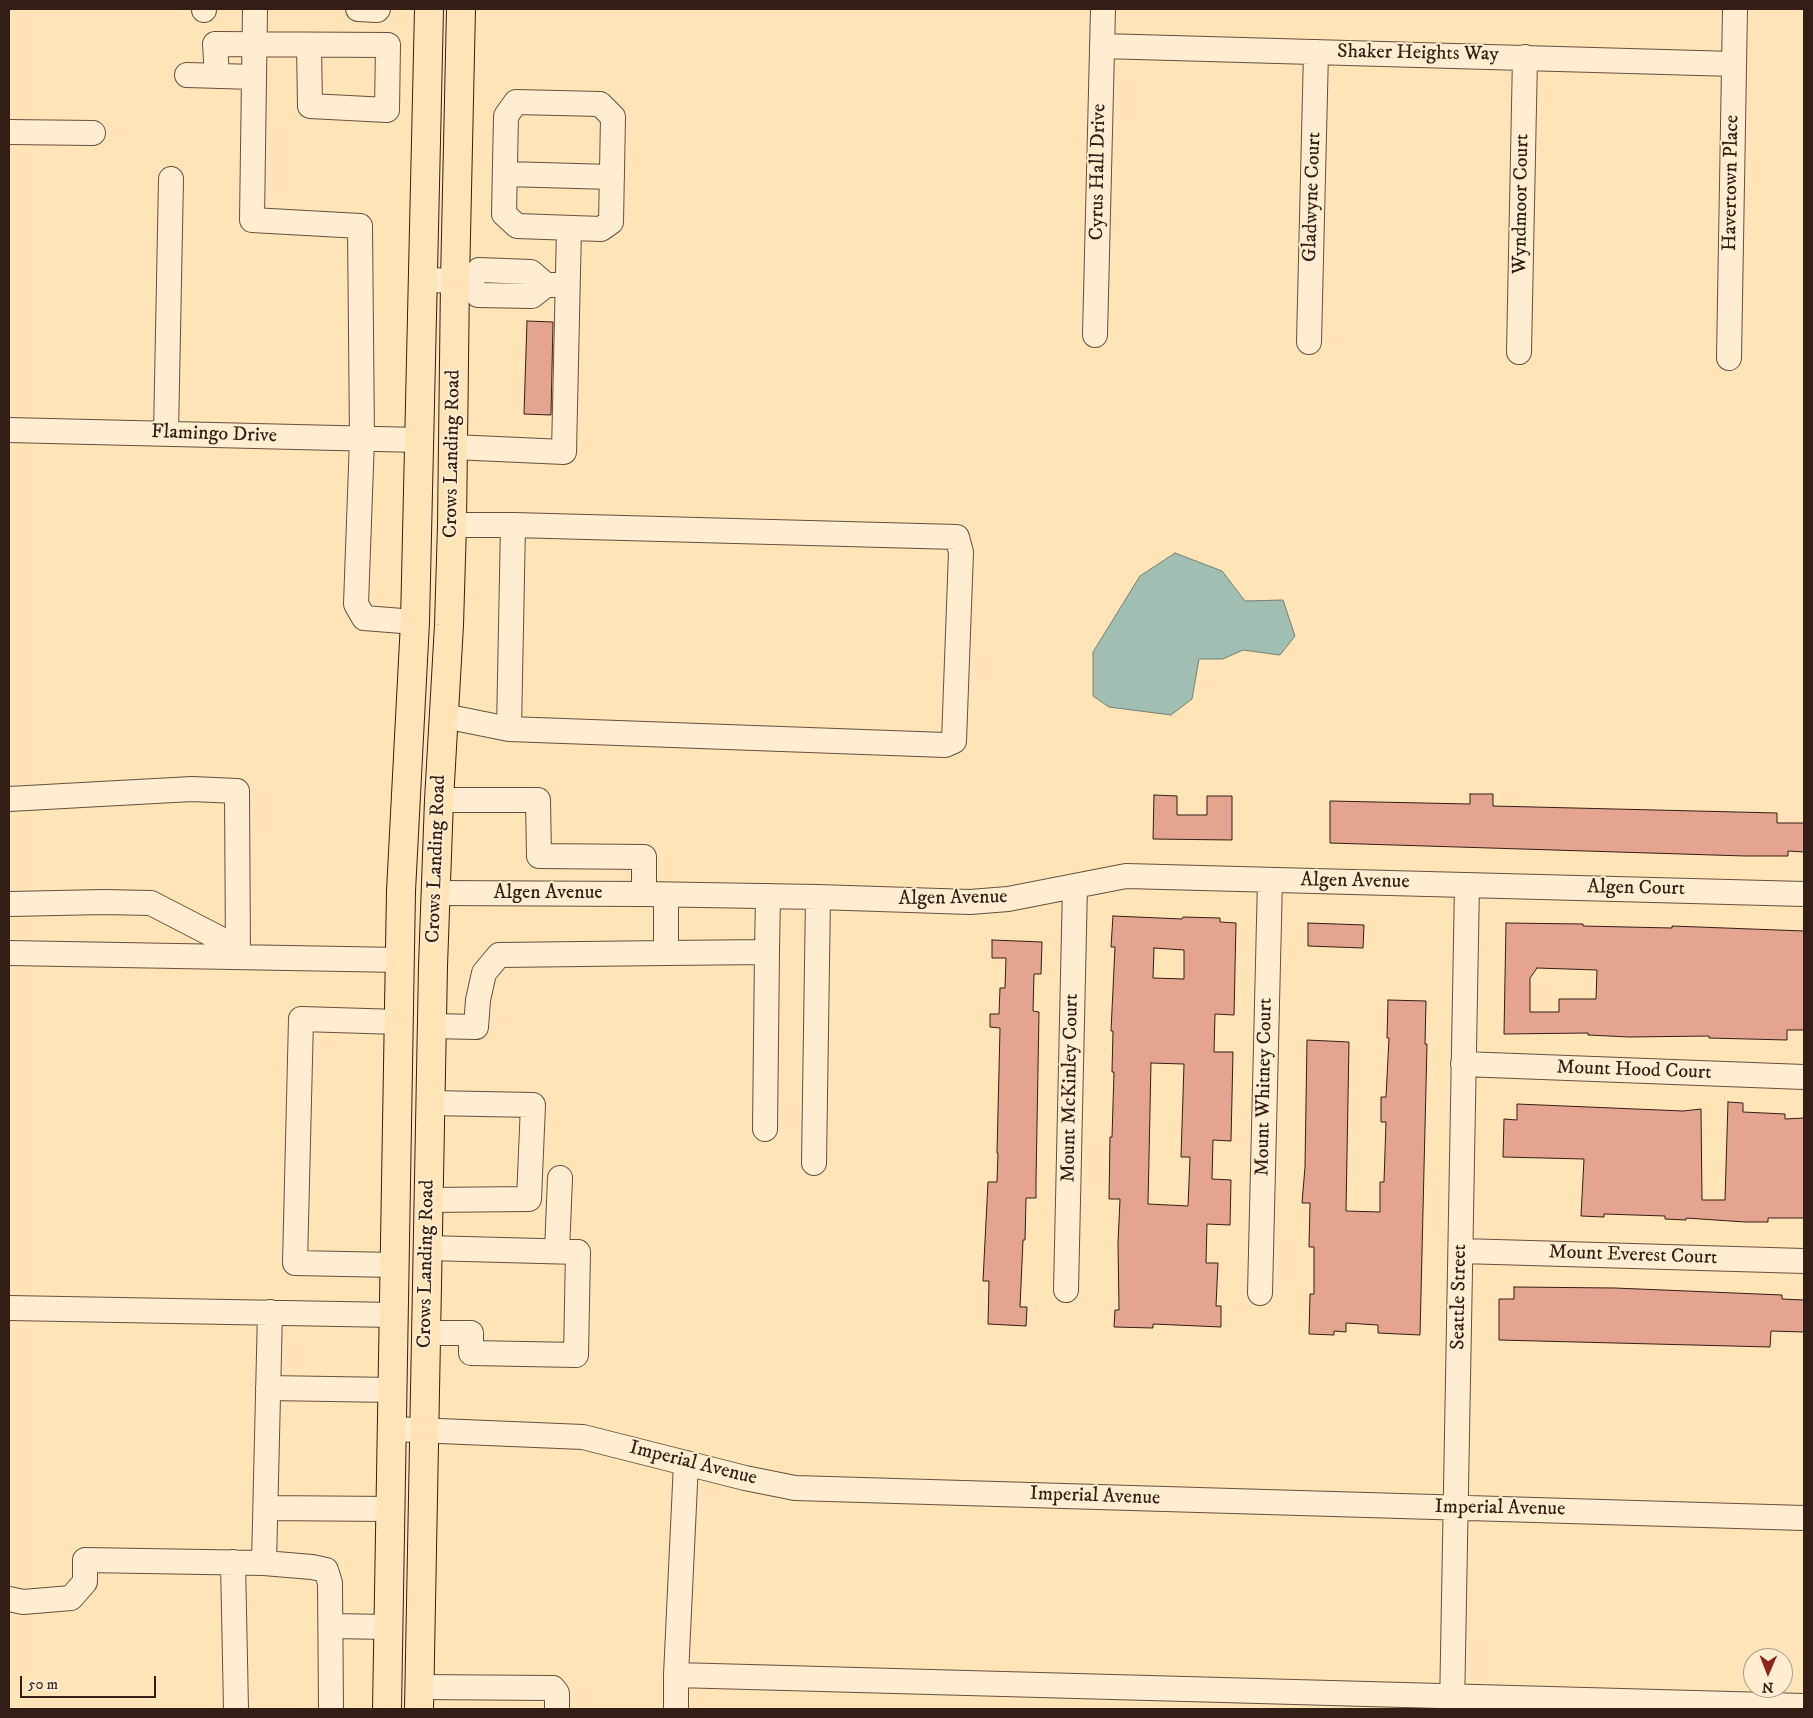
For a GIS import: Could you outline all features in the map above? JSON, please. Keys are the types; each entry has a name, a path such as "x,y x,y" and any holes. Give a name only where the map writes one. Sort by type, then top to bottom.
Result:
{"main road":[{"name":"Crows Landing Road","path":"387,1709 401,891 416,622 429,9"},
{"name":"Crows Landing Road","path":"419,1698 429,1144 438,800 444,716 452,525 453,447 462,281 461,9"},
{"path":"419,446 432,484 435,509 440,520 452,525"},
{"path":"407,777 417,792 418,871 421,882 426,888 436,893"},
{"path":"400,960 413,985 414,1114 429,1144"},
{"path":"390,1509 402,1521 406,1613 420,1654"}],"street":[{"path":"255,9 252,220 360,226 362,439 356,604 364,618 416,622"},
{"path":"358,9 378,9"},
{"name":"Cyrus Hall Drive","path":"1095,335 1103,9"},
{"name":"Havertown Place","path":"1729,358 1735,9"},
{"path":"217,76 215,44 309,45"},
{"name":"Shaker Heights Way","path":"1102,46 1734,64"},
{"name":"Gladwyne Court","path":"1309,342 1316,52"},
{"name":"Wyndmoor Court","path":"1519,352 1525,57"},
{"path":"186,75 254,77"},
{"path":"516,102 600,104 613,117 612,177 611,222 601,229 517,226 504,214 506,116 516,102"},
{"path":"9,132 93,133"},
{"path":"505,174 612,177"},
{"path":"166,434 170,179"},
{"path":"453,447 564,452 557,285 570,228"},
{"path":"423,280 462,281 480,270 531,272 557,285"},
{"name":"Flamingo Drive","path":"9,430 362,439 419,446"},
{"path":"444,716 509,729 945,745 954,741 961,552 957,537 452,525"},
{"path":"509,729 513,525"},
{"path":"9,799 192,789 237,791 238,953"},
{"path":"438,800 538,800 539,856 644,858 655,894 666,953"},
{"name":"Algen Avenue","path":"436,893 655,894 970,902 1008,899 1126,876 1467,885"},
{"name":"Mount Whitney Court","path":"1260,1294 1270,880"},
{"name":"Algen Court","path":"1467,885 1804,894"},
{"name":"Seattle Street","path":"1452,1702 1467,885"},
{"name":"Mount McKinley Court","path":"1066,1290 1075,886"},
{"path":"765,1130 768,896"},
{"path":"814,1163 818,897"},
{"path":"9,904 151,903 238,953"},
{"path":"9,952 238,953 400,960"},
{"path":"432,1026 476,1027 478,1000 484,973 499,955 767,952"},
{"path":"394,1265 295,1263 301,1019 399,1022"},
{"name":"Mount Hood Court","path":"1463,1064 1804,1078"},
{"path":"428,1200 529,1199 533,1105 430,1103"},
{"path":"557,1251 560,1178"},
{"path":"426,1333 470,1333 471,1353 576,1354 578,1252 428,1248"},
{"name":"Mount Everest Court","path":"1461,1251 1804,1261"},
{"path":"9,1308 394,1315"},
{"path":"264,1563 270,1312"},
{"path":"268,1388 392,1390"},
{"name":"Imperial Avenue","path":"392,1429 583,1437 795,1488 1804,1518"},
{"path":"676,1709 686,1463"},
{"path":"266,1508 390,1509"},
{"path":"9,1599 23,1602 71,1598 85,1582 86,1560 264,1563 326,1570 330,1583 331,1709"},
{"path":"233,1562 236,1709"},
{"path":"330,1626 388,1628"},
{"path":"676,1675 1452,1702 1804,1706"},
{"path":"419,1698 553,1688 557,1694 557,1709"}],"shaded area":[{"path":"1175,553 1222,571 1245,601 1283,600 1295,636 1280,655 1243,650 1223,659 1199,659 1192,699 1171,715 1109,707 1093,696 1093,652 1140,576"}],"building":[{"path":"527,321 553,322 551,415 524,414"},
{"path":"1470,794 1493,794 1493,806 1777,813 1777,823 1804,823 1804,852 1788,851 1788,856 1745,856 1330,843 1330,801 1470,804"},
{"path":"1154,795 1177,796 1177,815 1207,815 1207,796 1232,796 1232,840 1153,839"},
{"path":"1113,916 1182,919 1183,917 1220,918 1220,922 1236,923 1234,1015 1215,1014 1214,1052 1233,1052 1231,1141 1213,1140 1212,1179 1231,1180 1230,1225 1207,1224 1206,1263 1218,1263 1216,1306 1221,1306 1221,1327 1153,1324 1153,1328 1114,1327 1115,1310 1119,1310 1118,1243 1120,1199 1109,1199 1114,1072 1112,1072 1113,1031 1111,1031 1115,947 1111,947","holes":["1154,948 1184,950 1184,979 1153,978","1151,1063 1184,1064 1181,1157 1190,1157 1188,1206 1148,1204"]},
{"path":"1308,923 1364,925 1363,948 1308,946"},
{"path":"1506,923 1804,931 1804,1030 1787,1030 1787,1040 1709,1038 1709,1036 1629,1037 1588,1035 1588,1033 1504,1034","holes":["1537,968 1597,970 1596,999 1559,999 1559,1012 1530,1012 1530,978"]},
{"path":"992,940 1042,942 1041,974 1034,974 1033,1011 1039,1012 1036,1198 1026,1198 1020,1307 1027,1307 1026,1326 988,1324 989,1281 983,1281 988,1182 997,1182 998,1153 1000,1028 990,1027 990,1014 999,1014 1000,988 1005,988 1006,958 992,958"},
{"path":"1388,1000 1426,1001 1425,1044 1427,1044 1420,1335 1378,1333 1378,1325 1346,1323 1346,1332 1334,1331 1334,1335 1309,1334 1310,1294 1314,1294 1314,1247 1309,1247 1310,1203 1302,1203 1305,1167 1307,1040 1349,1042 1346,1211 1380,1212 1380,1182 1384,1182 1386,1122 1381,1122 1381,1097 1386,1097 1389,1038 1387,1038"},
{"path":"1728,1102 1743,1103 1743,1112 1785,1114 1785,1119 1804,1118 1804,1218 1768,1218 1768,1222 1745,1222 1686,1218 1686,1220 1665,1219 1665,1216 1604,1214 1604,1217 1581,1216 1584,1159 1503,1157 1504,1119 1517,1120 1517,1104 1683,1111 1701,1109 1702,1200 1725,1200"},
{"path":"1514,1287 1615,1288 1782,1295 1782,1299 1804,1300 1804,1332 1771,1331 1770,1347 1499,1340 1499,1299 1514,1299"}]}
